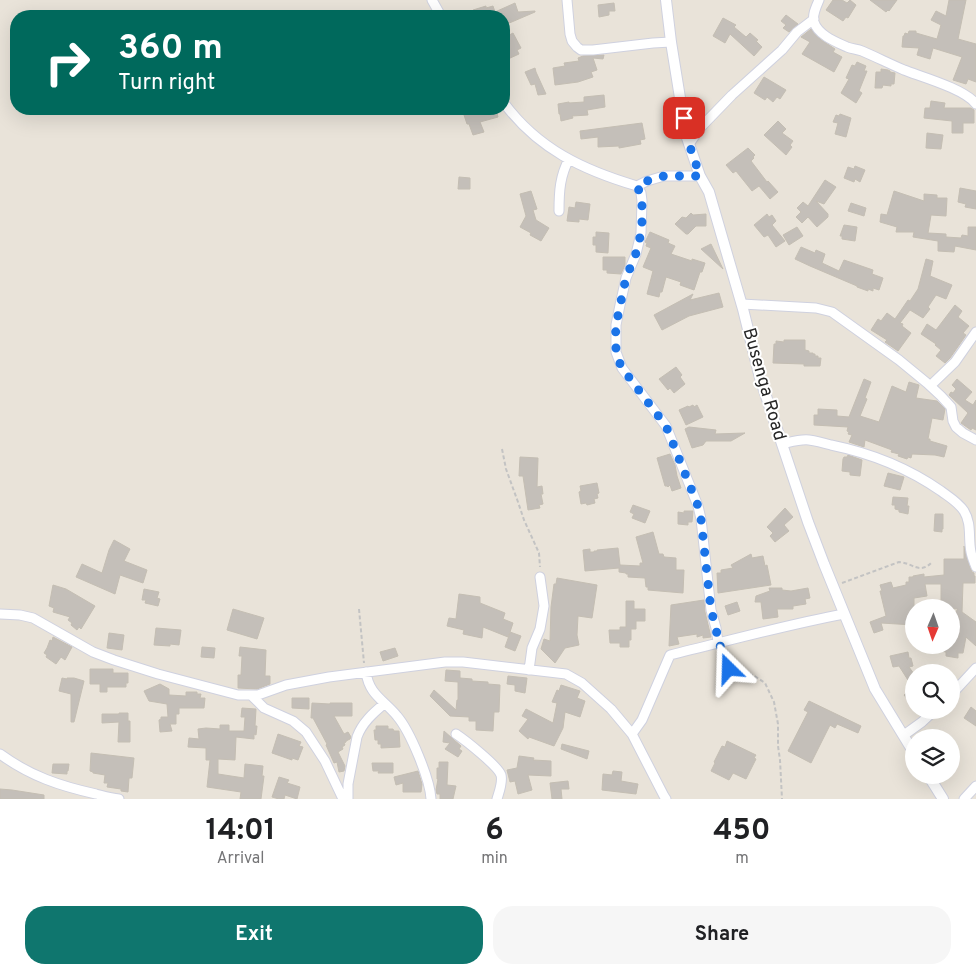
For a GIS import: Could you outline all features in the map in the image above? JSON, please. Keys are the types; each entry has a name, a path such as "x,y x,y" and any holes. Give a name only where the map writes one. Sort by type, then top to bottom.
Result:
{"street":[{"path":"567,0 570,34 572,41 581,50 671,42"},
{"name":"Busenga Road","path":"666,0 686,135 700,176 709,192 742,304 760,378 808,522 833,587 875,689 904,735"},
{"path":"819,0 815,11 815,24 827,37 949,86 976,104"},
{"path":"689,144 701,126 782,50 797,32 814,19"},
{"path":"510,111 535,137 547,146 569,159 637,186 641,193 641,233 622,296 616,325 616,352 622,368 666,426 698,506 711,610 719,642"},
{"path":"559,211 561,179 563,169 569,159"},
{"path":"637,186 664,176 700,176"},
{"path":"742,304 816,308 832,312 899,360 930,386 951,407 956,427 976,440"},
{"path":"930,386 956,362 976,332"},
{"path":"782,444 810,440 847,448 872,455 931,484 955,501 968,519 976,567"},
{"path":"529,670 532,648 540,629 544,606 540,577"},
{"path":"0,614 33,618 93,652 114,660 158,674 238,695 258,695 286,685 329,677 445,662 463,662 566,674 582,683 611,710 632,734 666,799"},
{"path":"632,734 642,720 670,655 734,640 766,630 844,614"},
{"path":"960,685 976,668"},
{"path":"365,672 370,688 397,715 406,729 431,791 431,799"},
{"path":"252,696 264,708 293,721 306,732 325,761 342,799"},
{"path":"348,799 350,776 359,731 366,721 384,704"},
{"path":"904,735 925,719"},
{"path":"456,734 478,752 501,775 497,799"},
{"path":"0,754 16,765 47,781 119,799"},
{"path":"934,784 943,799"},
{"path":"964,799 976,786"}],"path":[{"path":"502,449 506,469 524,520 539,554 540,577"},
{"path":"833,587 899,562 906,562 916,568 928,567 932,562"},
{"path":"359,609 365,672"},
{"path":"719,642 721,658 729,669 753,675 765,682 774,702 778,724 782,799"}],"building":[{"path":"833,0 842,0 847,3 850,0 856,5 848,18 846,17 843,21 826,10"},
{"path":"870,0 897,0 889,11 886,12"},
{"path":"949,0 966,0 958,39 976,44 976,82 968,79 966,84 953,80 962,57 933,48 930,59 917,55 919,48 902,47 903,36 905,33 908,34 909,31 916,31 916,33 937,39 941,25 931,20 936,11 946,16"},
{"path":"515,3 518,12 535,12 510,23 510,10 499,10"},
{"path":"614,3 615,11 609,11 609,15 599,17 598,5"},
{"path":"486,6 486,8 493,6 494,10 473,10"},
{"path":"786,15 798,24 789,32 783,28 786,25 781,21"},
{"path":"723,18 736,25 734,27 746,37 750,33 758,40 756,41 762,47 754,56 730,34 725,43 713,36"},
{"path":"811,29 820,39 835,49 833,52 842,57 834,72 802,54 810,42 801,37"},
{"path":"513,33 521,48 517,50 519,54 510,58 510,35"},
{"path":"604,55 603,59 593,58 597,70 591,72 593,77 578,82 555,85 553,68 565,66 564,63 579,61 578,58 583,56"},
{"path":"857,62 866,66 864,71 867,71 859,91 862,93 856,103 841,93 849,79 846,78 852,65 855,66"},
{"path":"535,68 546,94 538,95 535,84 531,85 525,72"},
{"path":"881,69 895,73 894,84 875,88 876,72 881,72"},
{"path":"764,77 786,90 780,99 777,97 773,102 767,97 765,100 754,93"},
{"path":"604,95 605,107 587,110 588,115 572,116 573,118 561,121 558,104 584,102 584,97"},
{"path":"931,101 945,103 944,108 971,108 974,110 974,123 963,123 963,133 952,133 952,121 924,118 925,108 930,108"},
{"path":"840,114 851,118 846,137 835,134 838,123 833,122 836,115 839,116"},
{"path":"464,115 498,115 498,117 480,122 484,132 473,135 469,124 467,124"},
{"path":"778,121 786,129 782,133 793,141 790,145 792,147 786,155 764,135"},
{"path":"642,123 645,139 640,140 641,144 619,148 619,146 598,147 598,137 581,139 580,131"},
{"path":"927,133 943,135 941,149 926,148"},
{"path":"748,148 755,155 751,161 767,182 778,192 770,199 759,186 752,191 736,171 733,173 726,165"},
{"path":"855,166 865,170 860,182 855,179 854,182 844,178 848,167 854,169"},
{"path":"459,177 470,178 470,189 458,189"},
{"path":"825,180 836,187 824,204 816,201 828,214 828,217 817,227 808,217 802,223 796,217 801,212 797,208 803,202 808,206"},
{"path":"960,188 976,191 976,209 965,207 966,204 958,202"},
{"path":"531,191 537,209 533,210 536,220 549,228 541,241 520,227 526,216 520,194"},
{"path":"894,191 924,201 924,194 937,195 937,198 947,198 946,216 931,215 928,233 946,234 946,237 961,238 962,235 968,236 968,227 976,227 976,250 955,246 954,252 938,251 938,241 913,237 914,232 896,232 897,227 880,222 881,214 887,215"},
{"path":"576,202 590,204 588,220 579,219 579,222 567,221 569,207 575,208"},
{"path":"851,203 866,208 864,216 848,211"},
{"path":"691,213 693,215 706,214 706,226 696,226 686,234 675,224 682,217 686,218"},
{"path":"767,214 769,217 772,215 776,221 772,225 785,241 776,247 768,235 764,237 754,225"},
{"path":"844,225 857,227 855,241 842,239 842,236 840,236"},
{"path":"797,227 803,236 789,245 783,235"},
{"path":"596,232 609,233 608,253 596,252 596,245 593,245 593,237 596,237"},
{"path":"650,232 669,240 668,243 675,246 671,254 705,263 694,290 680,285 681,282 666,277 659,297 647,294 653,271 643,267 651,248 646,246 647,243 645,242"},
{"path":"711,244 723,269 701,249"},
{"path":"801,247 815,253 816,250 825,254 822,263 839,271 844,260 873,270 872,274 883,278 879,290 873,288 873,291 868,289 868,291 857,287 795,259"},
{"path":"603,257 625,257 625,265 621,274 607,273 607,270 603,270"},
{"path":"926,259 933,261 930,276 952,285 946,299 936,295 928,307 930,309 923,318 910,310 900,323 911,333 898,351 885,342 887,340 871,330 878,319 881,321 887,313 895,319 908,300 910,301 918,289"},
{"path":"719,293 723,307 689,316 662,330 654,315 693,294 690,300"},
{"path":"955,305 962,311 958,317 969,326 963,333 966,335 945,363 936,356 941,350 936,344 921,334 927,324 936,330"},
{"path":"784,340 805,340 805,350 821,358 820,366 773,363 774,344 776,344 776,341 784,342"},
{"path":"676,367 682,375 680,377 685,384 674,393 670,388 668,390 659,379"},
{"path":"864,379 871,382 860,416 879,422 892,386 906,392 909,382 919,385 916,398 937,401 945,409 943,420 932,418 928,439 947,446 944,457 912,454 911,458 908,457 907,459 891,452 892,450 865,440 864,447 849,442 852,435 848,434 848,427 814,425 814,415 818,415 818,409 837,410 837,416 849,417"},
{"path":"957,379 972,392 965,400 973,405 976,400 976,430 972,428 971,430 961,423 968,413 949,395 956,389 952,385"},
{"path":"693,405 694,407 697,405 703,417 686,425 679,410"},
{"path":"689,427 716,430 715,434 745,433 731,441 706,441 703,445 692,448 685,429"},
{"path":"670,454 681,488 672,491 670,485 668,487 665,486 657,458"},
{"path":"848,455 862,460 860,476 850,475 850,472 842,471 843,459"},
{"path":"520,457 538,458 537,487 542,486 543,494 541,494 543,504 539,505 540,508 528,510 523,476 519,476"},
{"path":"888,473 904,477 900,490 884,486"},
{"path":"597,483 599,493 597,494 598,498 594,499 595,503 581,504 580,486"},
{"path":"893,497 908,498 908,514 895,509 895,505 892,505"},
{"path":"633,505 650,511 645,523 632,518 634,514 630,512"},
{"path":"785,508 793,517 784,525 789,531 775,542 770,536 773,533 767,527"},
{"path":"684,511 693,511 692,522 688,522 688,525 678,524 678,512 684,513"},
{"path":"935,514 943,514 942,532 934,531"},
{"path":"653,532 659,554 663,554 664,557 676,558 676,570 684,570 683,593 648,590 645,578 628,577 628,574 619,572 619,568 585,571 583,550 590,549 590,552 594,552 618,548 620,565 640,566 640,563 643,563 636,537"},
{"path":"114,540 130,549 124,561 147,570 143,583 120,575 115,594 76,577 82,564 102,573"},
{"path":"964,546 969,565 975,576 975,583 963,583 962,612 976,622 976,646 966,637 963,653 960,653 960,599 941,599 941,584 925,584 927,596 905,599 905,624 881,623 883,630 874,633 870,622 886,616 880,585 891,582 893,588 906,585 906,582 909,582 909,577 924,574 924,577 944,575 944,559 964,559"},
{"path":"751,554 752,558 763,556 771,585 718,593 717,573 721,573 721,570 733,568 731,565"},
{"path":"557,578 597,585 592,618 578,616 577,635 579,645 565,648 555,663 541,649 544,639 550,641 551,607 554,584 556,584"},
{"path":"53,585 66,589 95,606 81,629 79,627 77,630 71,625 72,623 68,620 70,617 53,612 54,608 49,606"},
{"path":"769,588 782,588 782,590 791,591 808,588 810,598 805,599 806,604 793,606 793,609 777,609 778,617 763,619 761,602 755,602 756,596 770,591"},
{"path":"144,589 159,592 157,598 160,599 158,606 145,603 146,600 142,600"},
{"path":"459,594 480,597 480,603 505,613 503,619 513,623 510,632 521,636 515,651 505,647 510,633 508,637 483,627 482,638 463,634 464,630 447,626 449,618 456,619"},
{"path":"704,600 711,637 703,638 703,635 697,637 697,634 677,637 679,644 669,646 671,605"},
{"path":"626,601 634,601 634,609 645,609 645,621 636,621 636,629 631,629 629,647 620,647 620,643 610,643 609,630 620,630 620,627 626,627"},
{"path":"737,602 740,611 728,615 725,606"},
{"path":"233,609 264,618 257,639 227,630"},
{"path":"156,628 181,630 179,645 154,645"},
{"path":"109,633 124,635 122,650 107,648"},
{"path":"53,637 72,647 65,660 61,657 56,664 46,657 47,655 44,653"},
{"path":"202,647 215,648 214,658 201,657"},
{"path":"240,647 266,650 265,676 270,676 270,684 257,689 238,688 238,675 241,675 242,656 239,656"},
{"path":"395,648 398,656 383,661 380,652"},
{"path":"905,653 908,654 912,664 905,664 905,675 899,666 893,667 890,656"},
{"path":"946,654 958,654 958,658 946,656"},
{"path":"90,669 113,669 113,673 128,673 128,683 126,683 126,687 107,687 107,692 100,692 100,684 90,684"},
{"path":"446,670 460,671 460,678 500,685 499,712 494,712 493,731 476,730 476,721 469,721 469,717 450,716 430,696 434,690 456,710 458,682 445,681"},
{"path":"508,676 527,678 525,693 515,691 515,685 507,684"},
{"path":"62,678 74,678 84,681 74,722 71,722 71,694 59,691"},
{"path":"160,684 169,689 169,695 186,696 186,692 201,694 200,698 205,698 204,708 179,708 179,714 176,714 176,724 170,724 172,731 160,732 159,720 161,717 168,717 167,704 149,701 144,691"},
{"path":"561,685 580,691 577,698 585,701 580,717 565,712 563,728 554,746 529,737 528,739 519,731 528,719 522,716 526,709 553,723 557,703 552,702"},
{"path":"292,698 309,698 309,709 292,708"},
{"path":"809,701 861,726 858,733 837,724 835,728 830,725 811,763 788,751 808,712 804,710"},
{"path":"312,703 352,703 352,716 334,716 344,734 348,732 351,737 344,743 343,749 338,752 345,766 344,771 339,772 337,762 334,763 327,744 313,718 311,718"},
{"path":"971,707 976,711 976,726 964,718"},
{"path":"242,708 256,709 256,735 254,734 254,739 236,737 235,760 218,759 218,774 244,778 245,764 263,766 262,776 264,776 261,799 240,799 241,792 207,787 210,760 206,760 206,748 188,747 189,738 199,739 198,729 220,729 220,725 229,725 229,731 244,731 245,717 241,717"},
{"path":"128,713 130,742 118,742 119,722 102,723 102,714"},
{"path":"376,726 388,726 388,729 399,731 400,747 381,748 378,740 375,740 374,730 376,730"},
{"path":"444,731 461,746 459,749 462,751 458,757 445,749 450,743 443,742"},
{"path":"278,734 301,742 299,746 303,747 298,760 292,758 292,760 272,753"},
{"path":"727,741 756,755 754,758 756,759 746,779 733,773 729,780 711,771 722,746 725,747"},
{"path":"562,744 589,751 587,759 561,749"},
{"path":"91,753 134,758 132,778 129,778 128,792 107,787 108,783 104,783 105,775 90,771"},
{"path":"519,756 534,758 533,760 551,761 551,776 528,775 532,790 518,794 515,781 510,782 507,770 517,768"},
{"path":"439,762 448,762 447,785 456,786 453,799 440,799 440,794 437,794 437,768 439,768"},
{"path":"372,763 393,763 393,773 373,771"},
{"path":"53,764 69,764 67,774 52,773"},
{"path":"418,771 422,784 421,792 403,792 403,783 396,785 394,777"},
{"path":"613,771 622,772 621,781 638,784 636,794 602,790 603,774 612,775"},
{"path":"279,777 289,780 287,783 300,787 297,799 285,795 284,799 272,797"},
{"path":"568,781 569,789 561,789 562,799 552,799 550,783"},
{"path":"0,789 44,795 44,799 0,799"}],"route":[{"path":"684,118 686,135 700,176 664,176 637,186 641,193 642,201 641,233 636,254 626,278 620,305 616,325 616,352 622,368 666,426 692,488 701,519 711,610 718,642 720,642 721,658 729,669"}]}
